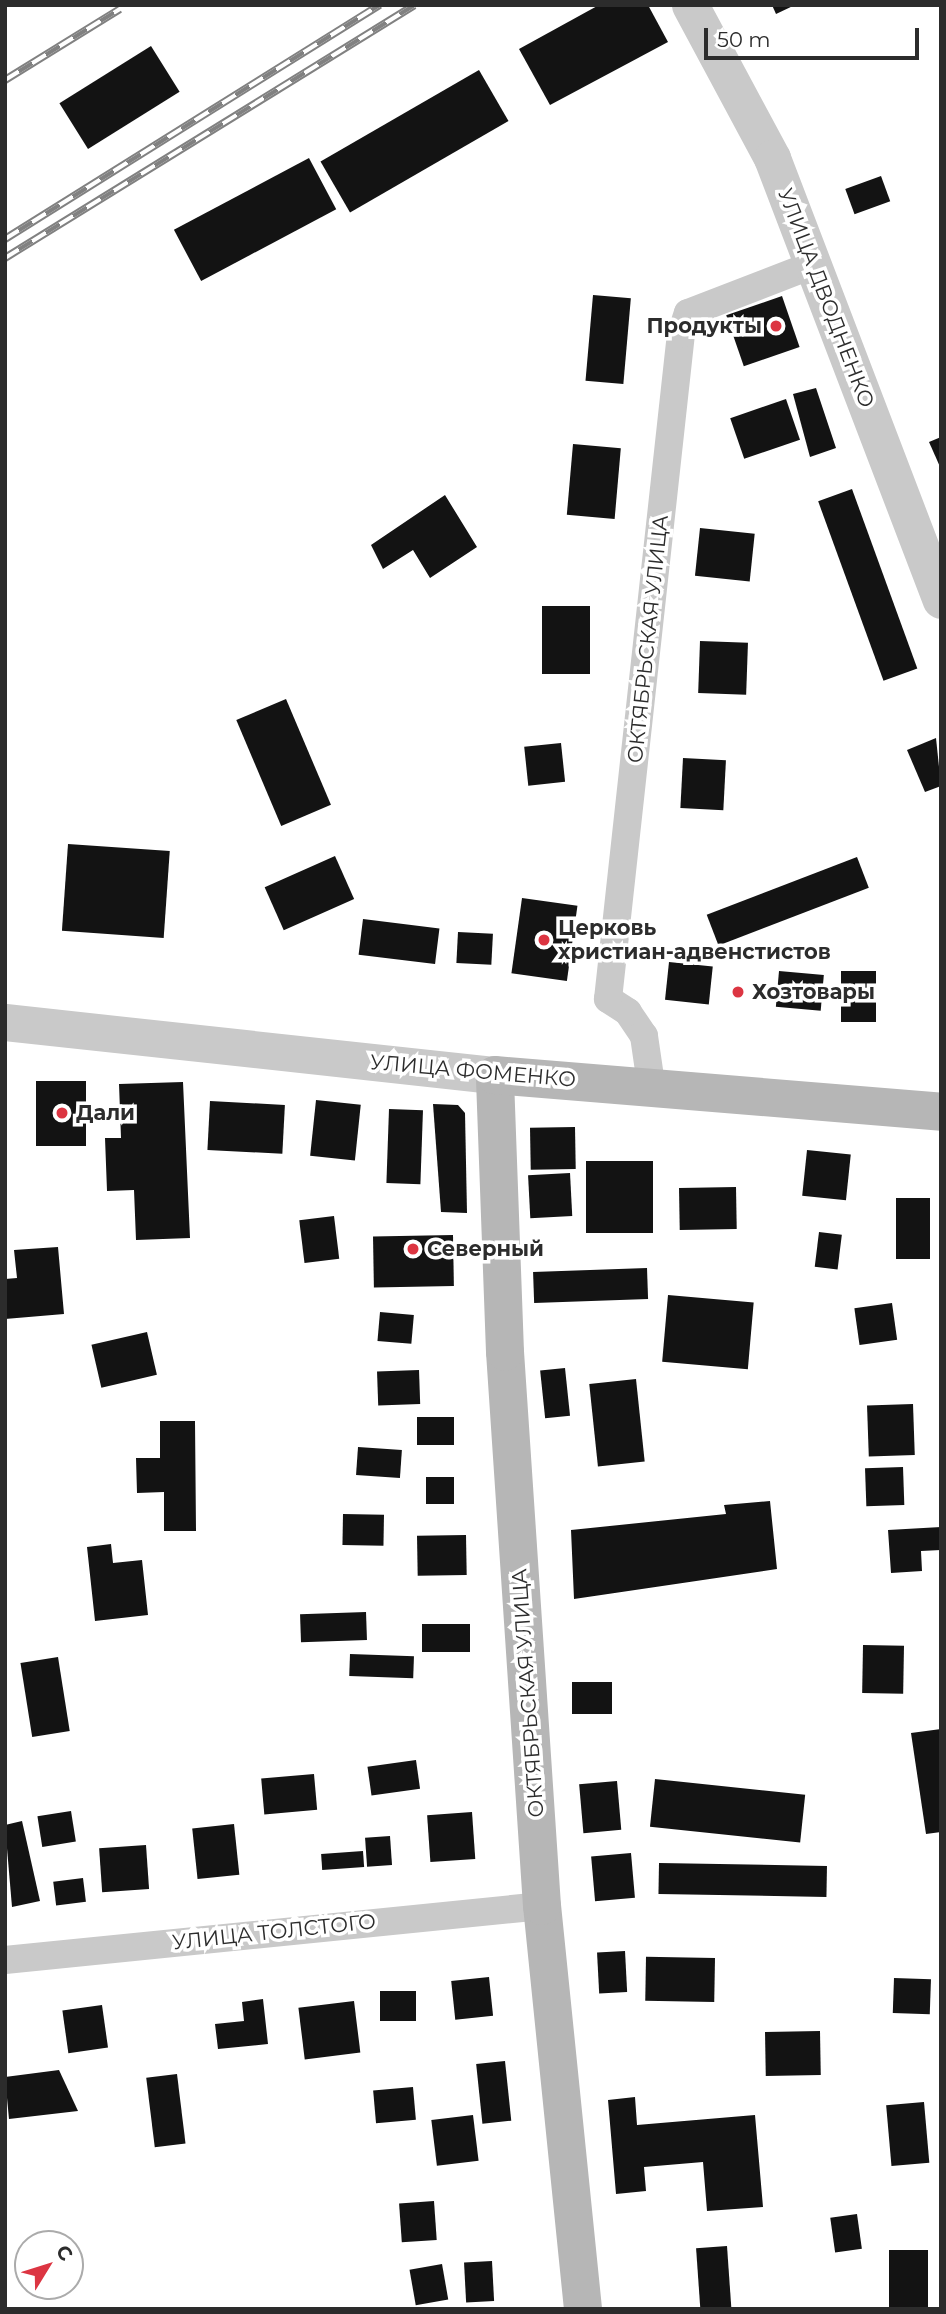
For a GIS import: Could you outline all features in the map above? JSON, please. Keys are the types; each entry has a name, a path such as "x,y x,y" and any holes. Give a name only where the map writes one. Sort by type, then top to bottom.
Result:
{"main road":[{"name":"УЛИЦА ФОМЕНКО","path":"495,1076 651,1084 941,1112"},
{"name":"ОКТЯБРЬСКАЯ УЛИЦА","path":"495,1076 505,1352 542,1906 583,2309"}],"street":[{"name":"УЛИЦА ДВОДНЕНКО","path":"690,5 772,158 815,264 941,600"},
{"name":"ОКТЯБРЬСКАЯ УЛИЦА","path":"651,1084 644,1036 628,1012 608,999 681,334 688,313 815,264"},
{"name":"УЛИЦА ФОМЕНКО","path":"5,1022 495,1076"},
{"name":"УЛИЦА ТОЛСТОГО","path":"5,1959 542,1906"}],"building":[{"path":"599,5 648,5 668,42 550,105 519,49"},
{"path":"772,5 795,5 776,14"},
{"path":"151,46 180,92 88,149 59,103"},
{"path":"479,70 508,121 350,213 321,162"},
{"path":"309,158 336,209 201,281 174,230"},
{"path":"881,176 890,201 855,214 845,189"},
{"path":"593,295 631,298 623,384 586,381"},
{"path":"782,296 800,347 744,366 726,315"},
{"path":"816,388 836,448 810,457 793,394"},
{"path":"786,399 800,440 744,459 730,418"},
{"path":"941,437 941,469 929,442"},
{"path":"573,444 621,448 615,519 567,515"},
{"path":"852,489 917,668 883,681 818,501"},
{"path":"445,495 477,547 430,578 413,550 383,569 371,545"},
{"path":"700,528 755,534 750,581 695,576"},
{"path":"542,606 590,606 590,674 542,674"},
{"path":"700,641 748,643 746,695 698,693"},
{"path":"286,699 331,805 281,826 236,720"},
{"path":"936,738 941,786 925,792 907,750"},
{"path":"561,743 565,782 528,786 524,747"},
{"path":"683,758 726,760 723,810 680,808"},
{"path":"68,844 170,851 164,938 62,931"},
{"path":"335,856 354,899 284,930 265,887"},
{"path":"857,857 869,888 719,946 707,915"},
{"name":"Церковь христиан-адвенстистов","path":"522,898 577,906 567,981 511,973"},
{"path":"363,919 439,928 435,964 359,955"},
{"path":"458,932 493,934 491,965 456,963"},
{"path":"669,962 713,967 709,1004 665,1000"},
{"path":"779,971 824,975 821,1011 776,1007"},
{"path":"841,971 876,971 876,1022 841,1022"},
{"name":"Дали","path":"36,1081 86,1081 86,1146 36,1146"},
{"path":"183,1082 190,1238 136,1240 134,1190 107,1191 105,1138 121,1138 119,1084"},
{"path":"316,1100 361,1105 355,1160 310,1156"},
{"path":"210,1101 285,1105 282,1154 207,1150"},
{"path":"433,1104 458,1105 465,1113 467,1213 441,1212"},
{"path":"389,1109 423,1110 420,1184 386,1183"},
{"path":"575,1127 576,1169 531,1170 530,1128"},
{"path":"807,1150 851,1155 846,1200 802,1196"},
{"path":"586,1161 653,1161 653,1233 586,1233"},
{"path":"570,1173 572,1216 530,1218 528,1175"},
{"path":"736,1187 737,1229 680,1230 679,1188"},
{"path":"896,1198 930,1198 930,1259 896,1259"},
{"path":"334,1216 339,1259 305,1263 299,1220"},
{"path":"819,1232 842,1235 838,1270 815,1267"},
{"name":"Северный","path":"453,1235 454,1286 374,1287 373,1236"},
{"path":"58,1247 64,1314 5,1319 5,1279 17,1278 14,1250"},
{"path":"647,1268 648,1299 534,1303 533,1272"},
{"path":"668,1295 754,1302 748,1369 662,1362"},
{"path":"892,1303 897,1340 860,1345 854,1308"},
{"path":"380,1312 414,1315 411,1344 377,1341"},
{"path":"147,1332 157,1375 101,1388 91,1345"},
{"path":"565,1368 570,1416 545,1418 540,1371"},
{"path":"419,1370 420,1404 378,1405 377,1371"},
{"path":"636,1379 645,1462 598,1466 589,1384"},
{"path":"913,1404 915,1455 869,1457 867,1406"},
{"path":"417,1417 454,1417 454,1445 417,1445"},
{"path":"160,1421 195,1421 196,1531 164,1531 164,1492 137,1493 136,1458 160,1458"},
{"path":"358,1447 402,1450 400,1478 356,1475"},
{"path":"903,1467 904,1505 866,1506 865,1468"},
{"path":"426,1477 454,1477 454,1504 426,1504"},
{"path":"770,1501 777,1569 574,1599 571,1530 726,1514 724,1505"},
{"path":"343,1514 384,1515 383,1546 342,1545"},
{"path":"941,1527 941,1550 921,1551 922,1571 891,1573 888,1530"},
{"path":"466,1535 467,1575 418,1576 417,1536"},
{"path":"111,1544 113,1563 142,1560 148,1615 95,1621 87,1547"},
{"path":"366,1612 367,1640 301,1642 300,1614"},
{"path":"422,1624 470,1624 470,1652 422,1652"},
{"path":"863,1645 904,1646 903,1694 862,1693"},
{"path":"350,1654 414,1656 413,1678 349,1676"},
{"path":"58,1657 70,1731 32,1737 20,1663"},
{"path":"572,1682 612,1682 612,1714 572,1714"},
{"path":"941,1729 941,1832 926,1834 911,1733"},
{"path":"416,1760 420,1789 372,1796 367,1767"},
{"path":"314,1774 317,1810 264,1814 261,1779"},
{"path":"655,1779 805,1795 800,1843 650,1827"},
{"path":"617,1781 621,1830 583,1833 579,1784"},
{"path":"71,1811 76,1842 42,1847 37,1816"},
{"path":"472,1812 475,1859 430,1862 427,1815"},
{"path":"22,1821 40,1901 12,1907 5,1825"},
{"path":"234,1824 239,1875 198,1879 192,1828"},
{"path":"390,1836 392,1865 367,1867 365,1838"},
{"path":"146,1845 149,1889 102,1892 99,1848"},
{"path":"363,1851 364,1867 322,1870 321,1854"},
{"path":"631,1853 635,1898 595,1901 591,1856"},
{"path":"659,1863 827,1866 826,1897 658,1894"},
{"path":"83,1878 86,1902 56,1905 53,1882"},
{"path":"625,1951 627,1992 599,1993 597,1952"},
{"path":"646,1957 715,1958 714,2002 645,2001"},
{"path":"489,1977 493,2016 455,2020 451,1981"},
{"path":"894,1978 931,1979 930,2014 893,2013"},
{"path":"380,1991 416,1991 416,2021 380,2021"},
{"path":"263,1999 268,2044 218,2049 215,2024 244,2021 242,2002"},
{"path":"354,2001 360,2053 305,2059 298,2008"},
{"path":"102,2005 108,2048 68,2053 62,2011"},
{"path":"820,2031 821,2075 766,2076 765,2032"},
{"path":"505,2061 511,2121 482,2124 476,2064"},
{"path":"59,2070 78,2111 9,2119 5,2077"},
{"path":"177,2074 186,2143 155,2147 146,2078"},
{"path":"413,2087 416,2120 376,2123 373,2090"},
{"path":"635,2097 637,2125 755,2115 763,2207 707,2211 703,2162 644,2167 646,2191 616,2194 608,2100"},
{"path":"924,2102 929,2163 891,2166 886,2105"},
{"path":"473,2115 479,2161 437,2166 431,2120"},
{"path":"434,2201 437,2240 402,2242 399,2203"},
{"path":"857,2214 862,2249 835,2252 830,2218"},
{"path":"727,2246 731,2308 700,2309 696,2248"},
{"path":"889,2250 928,2250 928,2309 889,2309"},
{"path":"492,2261 494,2301 466,2302 464,2262"},
{"path":"442,2264 448,2299 416,2305 410,2270"}],"railway":[{"path":"5,239 380,5"},
{"path":"5,258 414,5"},
{"path":"5,80 120,9"}],"place":[{"name":"Продукты","path":"776,326"},
{"name":"Церковь христиан-адвенстистов","path":"544,940"},
{"name":"Хозтовары","path":"738,992"},
{"name":"Дали","path":"62,1113"},
{"name":"Северный","path":"413,1249"}]}
